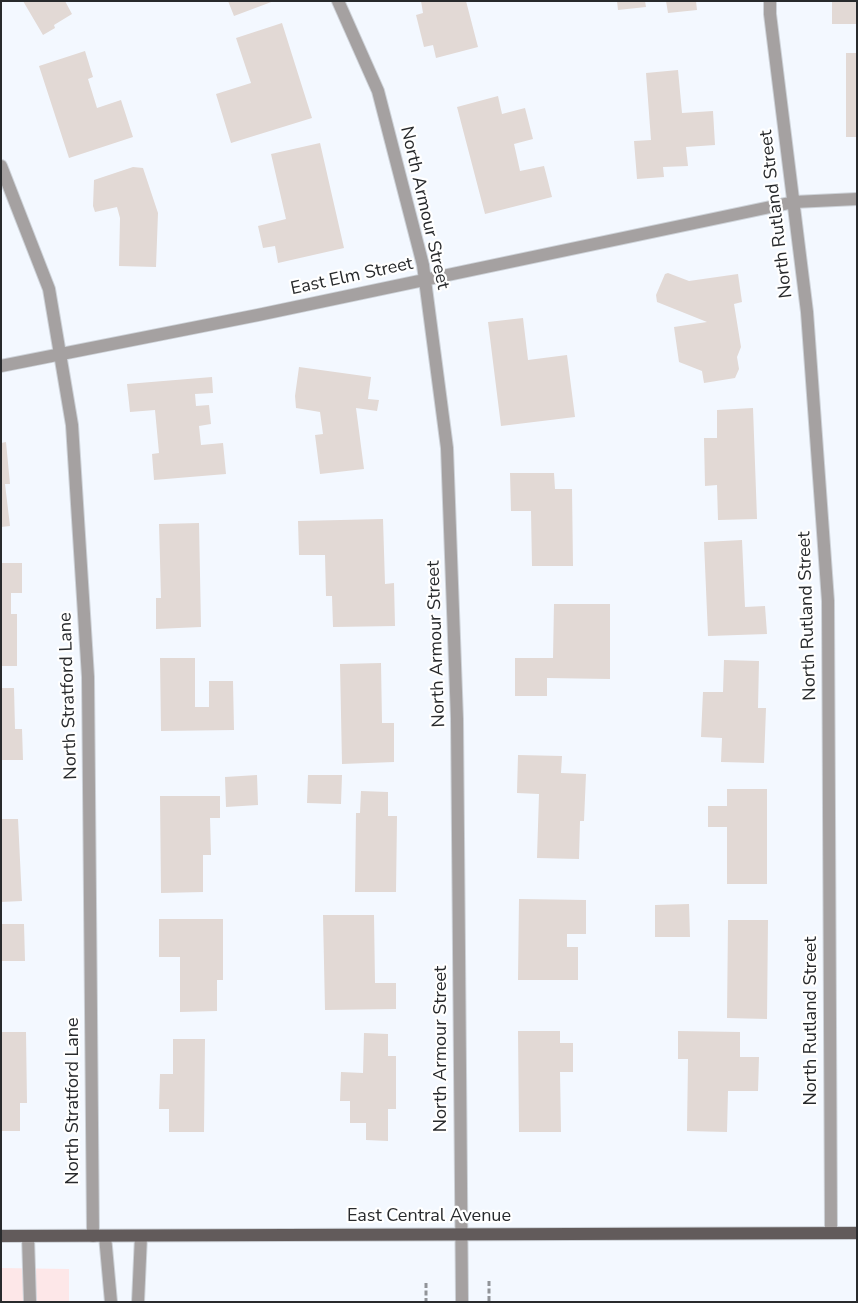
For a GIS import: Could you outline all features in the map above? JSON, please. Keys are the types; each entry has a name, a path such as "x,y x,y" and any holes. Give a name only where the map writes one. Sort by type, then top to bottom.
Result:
{"main road":[{"name":"East Central Avenue","path":"1,1236 857,1233"}],"street":[{"name":"North Armour Street","path":"338,1 378,91 423,265 447,448 457,720 462,1302"},
{"name":"North Rutland Street","path":"770,1 770,14 807,312 828,601 831,1233"},
{"name":"North Stratford Lane","path":"1,166 49,290 72,425 88,676 99,1236 111,1302"},
{"name":"East Elm Street","path":"1,366 794,202 857,199"},
{"path":"28,1236 30,1302"},
{"path":"138,1302 141,1236"}],"path":[{"path":"489,1282 489,1302"},
{"path":"426,1283 426,1302"}],"shaded area":[{"path":"1,1268 69,1269 69,1302 1,1302"}],"building":[{"path":"23,1 65,1 72,14 54,25 55,28 43,35"},
{"path":"228,1 274,1 234,16"},
{"path":"421,1 466,1 478,47 436,58 433,45 424,47 416,15 423,13"},
{"path":"617,1 645,1 646,7 618,10"},
{"path":"666,1 696,1 697,10 668,13"},
{"path":"832,1 857,1 857,24 832,24"},
{"path":"282,23 312,118 231,143 216,94 251,83 236,38"},
{"path":"85,51 93,77 88,79 97,108 121,100 133,137 69,158 39,66"},
{"path":"846,53 857,53 857,137 846,137"},
{"path":"678,70 682,113 713,111 715,145 686,147 688,166 663,167 664,177 637,179 634,141 651,140 646,73"},
{"path":"498,96 502,114 525,108 533,139 514,144 520,171 544,166 552,197 485,214 457,107"},
{"path":"320,143 344,248 278,263 275,246 263,248 258,226 286,219 271,154"},
{"path":"133,167 143,168 158,213 156,267 119,266 120,218 117,207 95,212 93,206 94,180"},
{"path":"668,273 689,281 738,274 742,302 734,304 741,347 737,357 739,369 735,378 704,383 702,371 679,362 674,327 707,322 657,302 656,295 665,274"},
{"path":"523,318 528,360 567,355 575,417 501,426 488,322"},
{"path":"299,367 371,377 368,399 379,400 377,411 356,408 364,469 320,474 315,435 323,434 320,412 296,408 295,396"},
{"path":"212,377 213,393 195,394 196,406 209,405 211,424 199,426 201,445 223,443 226,474 154,480 152,454 159,453 155,410 130,412 127,384"},
{"path":"753,408 757,519 718,520 717,485 705,486 704,438 717,438 717,410"},
{"path":"6,442 10,484 5,484 10,526 1,527 1,443"},
{"path":"510,473 554,473 555,489 572,489 573,566 532,566 531,511 511,511"},
{"path":"383,519 385,584 394,583 395,626 333,627 332,596 326,596 325,555 299,555 298,521"},
{"path":"199,523 201,627 156,629 156,598 161,598 159,524"},
{"path":"742,540 745,607 765,606 767,634 708,636 704,542"},
{"path":"1,563 22,563 22,593 11,593 11,614 17,614 17,666 1,666"},
{"path":"554,604 610,604 610,679 547,678 547,696 515,696 515,658 553,658"},
{"path":"160,658 195,658 195,707 209,707 209,681 233,681 234,730 161,731"},
{"path":"724,660 759,661 758,708 766,708 764,763 721,762 722,738 701,737 703,692 723,692"},
{"path":"381,663 382,723 394,723 394,762 342,764 340,664"},
{"path":"1,688 14,688 15,729 22,729 23,760 1,760"},
{"path":"518,755 562,756 561,773 586,774 584,821 580,821 579,859 537,858 539,794 517,793"},
{"path":"257,775 258,805 226,807 225,777"},
{"path":"308,775 342,775 341,804 307,803"},
{"path":"727,789 767,789 767,884 727,884 727,827 708,827 708,806 727,806"},
{"path":"361,791 388,792 388,816 397,816 396,892 355,892 356,813 360,813"},
{"path":"160,796 220,796 220,818 210,818 211,855 203,855 203,892 161,893"},
{"path":"1,819 18,819 22,901 1,902"},
{"path":"519,899 586,900 586,934 567,934 567,947 578,947 578,980 518,980"},
{"path":"689,904 690,937 655,937 655,905"},
{"path":"323,915 374,915 375,983 396,983 396,1009 325,1010"},
{"path":"159,919 223,919 223,980 217,980 217,1011 180,1012 180,957 159,957"},
{"path":"728,920 768,920 767,1019 727,1018"},
{"path":"1,924 24,924 25,961 1,961"},
{"path":"518,1031 560,1031 560,1043 573,1043 573,1072 560,1072 561,1132 519,1132"},
{"path":"678,1031 740,1032 740,1057 759,1057 758,1091 728,1091 727,1132 687,1131 688,1059 678,1059"},
{"path":"1,1032 26,1032 27,1103 20,1103 20,1131 1,1131"},
{"path":"364,1033 388,1034 388,1056 396,1056 396,1109 388,1109 388,1141 366,1140 366,1123 350,1123 350,1101 340,1101 341,1072 363,1073"},
{"path":"173,1039 205,1039 204,1132 169,1132 169,1109 159,1109 160,1074 173,1074"}]}
